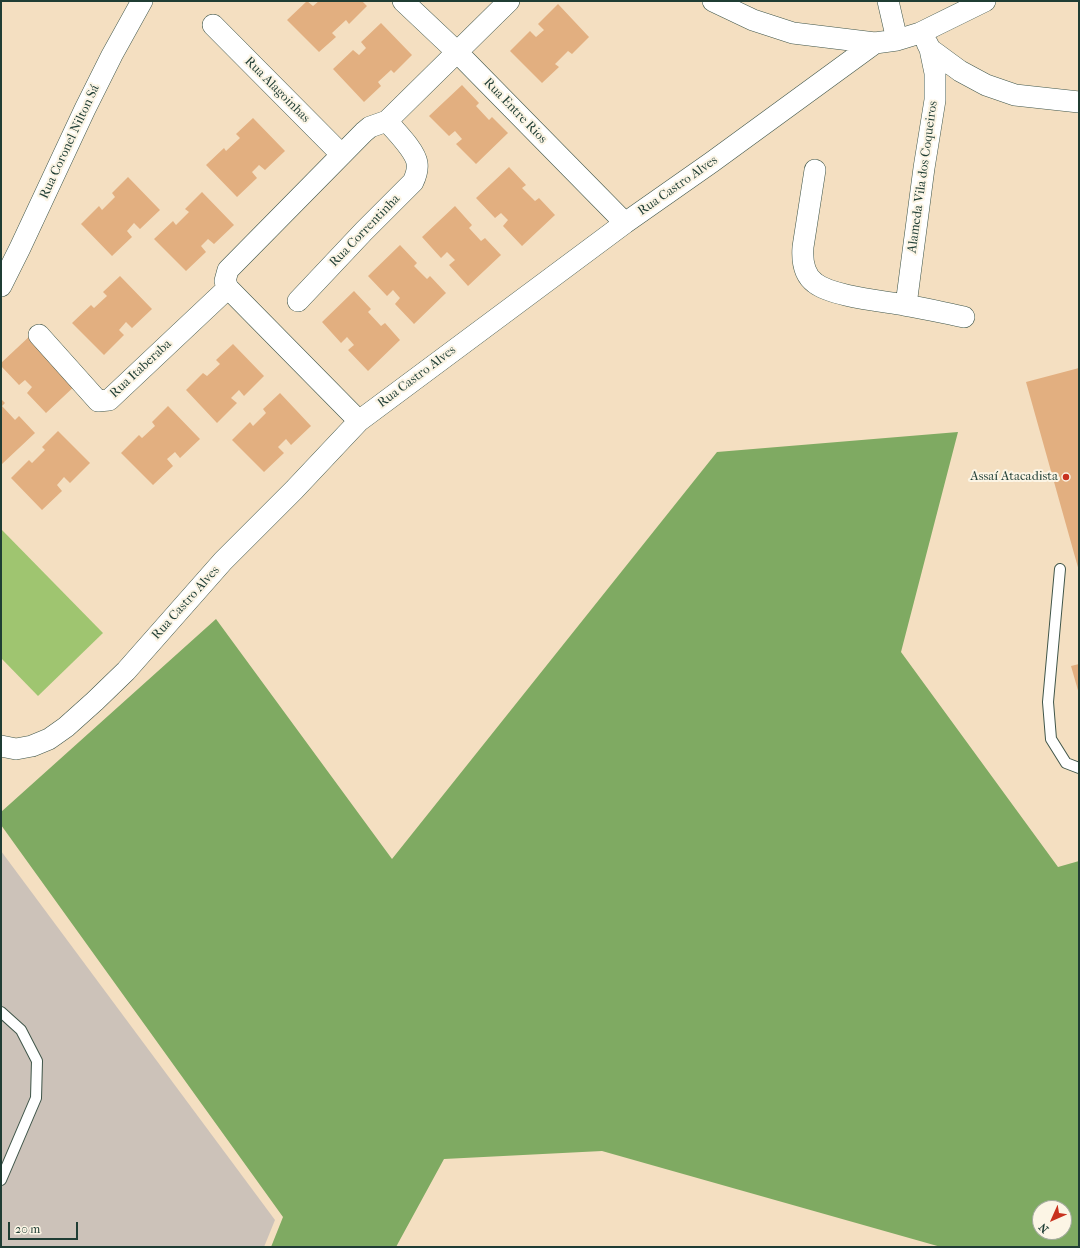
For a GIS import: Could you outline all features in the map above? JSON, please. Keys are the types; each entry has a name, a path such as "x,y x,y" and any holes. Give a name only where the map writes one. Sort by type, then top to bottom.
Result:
{"street":[{"name":"Rua Coronel Nilton Sá","path":"1,286 88,102 142,1"},
{"name":"Rua Entre Rios","path":"402,1 457,52 625,223"},
{"path":"359,421 228,288 225,281 228,270 341,154 370,128 387,121 509,1"},
{"path":"713,1 753,20 793,34 875,43 897,40 925,41 985,1"},
{"path":"888,1 897,40"},
{"name":"Rua Alagoinhas","path":"213,26 341,154"},
{"path":"925,41 960,71 986,85 1015,95 1079,102"},
{"name":"Alameda Vila dos Coqueiros","path":"906,305 924,168 935,100 935,73 925,41"},
{"name":"Rua Castro Alves","path":"1,746 16,749 32,746 49,739 66,727 95,701 126,671 223,561 294,490 359,421 625,223 707,166 875,43"},
{"name":"Rua Correntinha","path":"298,301 413,182 417,173 417,163 414,154 387,121"},
{"path":"815,170 802,247 802,259 806,272 814,283 822,288 848,296 906,305 964,317"},
{"name":"Rua Itaberaba","path":"39,335 98,401 109,400 228,288"}],"lane":[{"path":"1060,569 1048,702 1051,739 1066,763 1079,768"},
{"path":"1,1012 21,1030 37,1061 36,1098 1,1180"}],"shaded area":[{"path":"1,851 275,1220 264,1247 1,1247"}],"green space":[{"path":"958,432 901,652 1058,867 1079,861 1079,1247 941,1247 602,1151 444,1159 396,1247 271,1247 283,1217 1,825 1,812 216,619 392,859 717,452"},
{"path":"1,529 103,633 38,696 1,658"}],"building":[{"path":"307,1 313,6 319,1 362,1 367,6 349,24 346,20 332,33 336,37 319,52 287,20"},
{"path":"558,4 589,37 572,54 568,51 555,64 559,67 542,83 510,51 530,31 536,37 544,30 538,24"},
{"path":"381,23 412,55 394,73 391,70 378,82 381,86 364,102 333,69 353,50 359,55 366,48 361,42"},
{"path":"462,85 479,103 476,106 489,120 492,117 508,133 476,164 456,144 462,139 455,131 449,136 429,116"},
{"path":"253,118 285,151 265,170 259,165 252,172 257,178 237,197 206,165 224,148 226,151 240,138 236,134"},
{"path":"509,167 526,185 522,188 535,201 539,198 555,215 522,246 503,226 508,220 501,213 495,218 476,198"},
{"path":"128,177 160,210 140,229 134,223 127,231 132,237 112,256 81,224 99,206 102,210 115,197 112,193"},
{"path":"202,192 234,225 214,244 208,239 201,246 206,252 186,271 154,239 173,221 176,225 189,212 185,209"},
{"path":"455,206 472,225 469,228 481,241 485,238 501,255 468,286 449,265 455,260 447,252 441,258 422,237"},
{"path":"400,245 417,263 414,266 427,279 430,276 446,293 414,324 395,304 400,298 393,290 387,296 368,276"},
{"path":"120,276 152,309 132,328 126,322 119,330 124,335 104,355 72,323 91,305 94,308 107,296 103,292"},
{"path":"354,291 371,309 368,312 381,326 385,323 400,340 368,371 348,350 354,345 347,337 341,343 322,322"},
{"path":"32,334 79,382 46,413 27,393 32,387 25,380 19,385 1,366 1,363"},
{"path":"233,344 264,376 244,396 239,390 231,398 237,403 217,423 186,390 203,373 207,376 220,364 216,360"},
{"name":"Assaí Atacadista","path":"1079,368 1079,571 1026,382"},
{"path":"280,393 311,426 291,445 286,439 278,447 284,453 264,472 232,440 250,422 253,426 266,413 263,409"},
{"path":"1,399 5,403 2,406 15,420 19,416 35,433 2,464 1,463"},
{"path":"168,406 200,439 180,458 175,452 167,459 173,466 153,485 121,453 139,435 142,438 155,426 152,422"},
{"path":"58,431 90,463 70,483 64,477 57,485 62,491 42,510 11,478 29,460 32,463 45,450 42,447"},
{"path":"1079,664 1079,694 1071,666"}],"place":[{"name":"Assaí Atacadista","path":"1066,477"}]}
